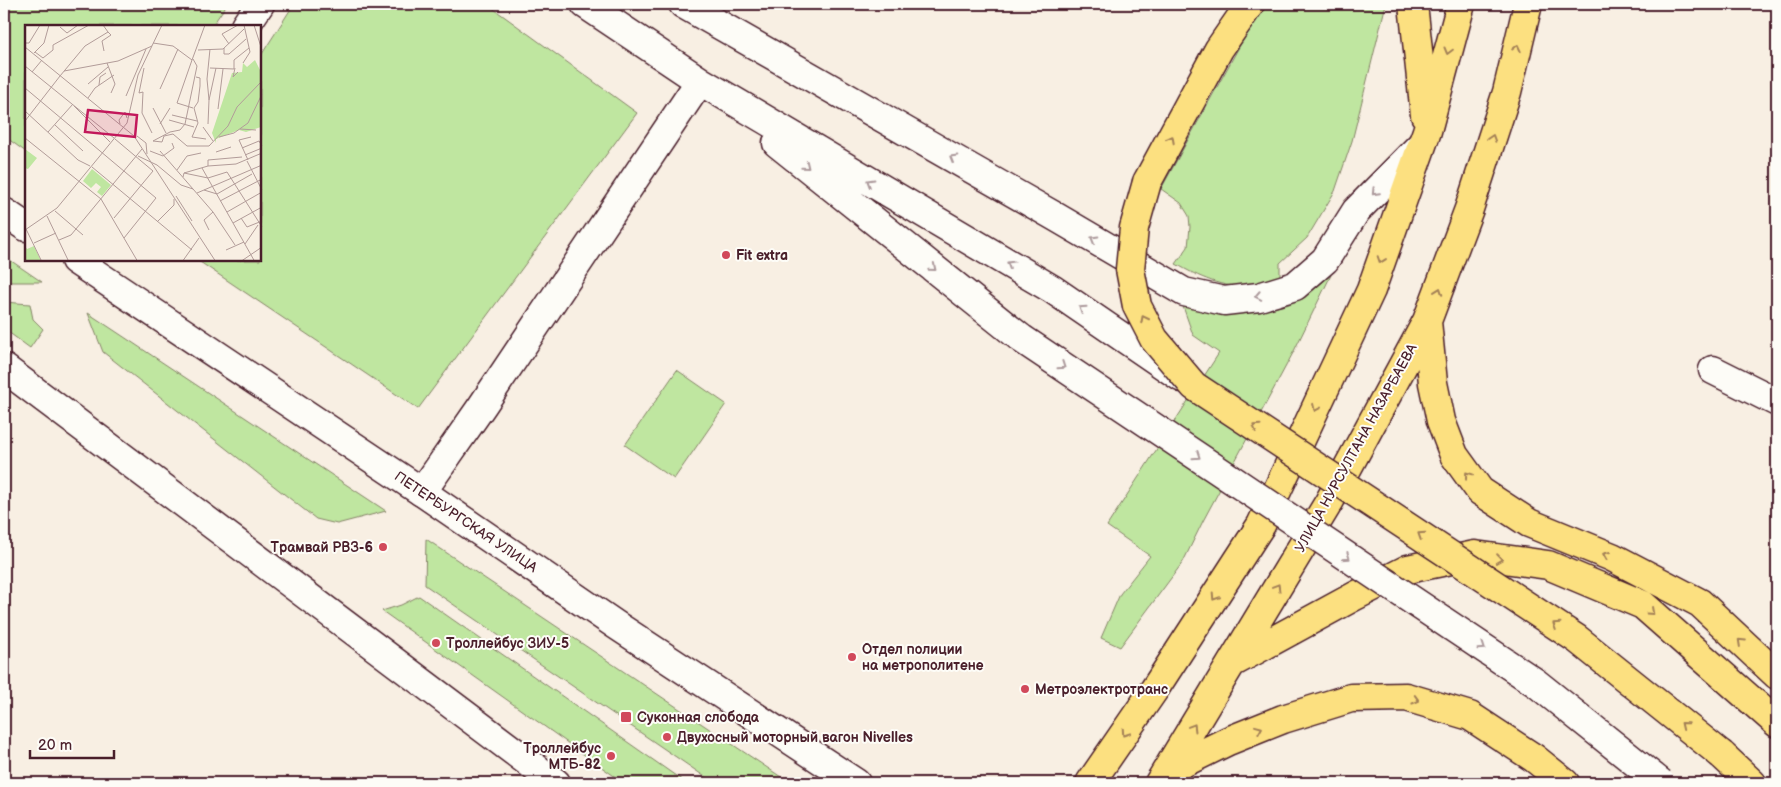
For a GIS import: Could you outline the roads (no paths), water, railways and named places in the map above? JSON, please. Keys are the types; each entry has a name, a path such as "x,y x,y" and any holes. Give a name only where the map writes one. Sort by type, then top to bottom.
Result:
{"main road":[{"path":"246,25 260,4"},
{"path":"585,4 700,81 1052,289 1194,386 1577,638 1722,755 1752,783"},
{"path":"683,4 1184,292 1224,301 1259,297 1295,286 1325,260 1356,211 1424,138 1413,4"},
{"path":"1194,386 1154,339 1137,306 1130,268 1134,228 1147,182 1219,49 1250,4"},
{"path":"1090,783 1154,690 1261,525 1371,290 1424,138 1461,4"},
{"name":"УЛИЦА НУРСУЛТАНА НАЗАРБАЕВА","path":"1163,777 1329,502 1428,321 1469,209 1507,92 1528,4"},
{"path":"700,81 1022,339 1536,683 1661,783"},
{"path":"422,492 482,406 700,81"},
{"path":"4,212 25,226"},
{"name":"ПЕТЕРБУРГСКАЯ УЛИЦА","path":"85,263 616,625 856,783"},
{"path":"1428,321 1433,383 1441,421 1454,455 1480,491 1529,523 1612,557 1700,603 1777,675"},
{"path":"4,368 556,783"},
{"path":"1713,370 1777,402"},
{"path":"1231,664 1408,569 1476,555 1548,565 1643,605 1777,723"},
{"path":"1163,777 1228,741 1283,719 1351,698 1406,698 1470,716 1534,758 1565,783"}],"place":[{"name":"Fit extra","path":"726,255"},
{"name":"Трамвай РВЗ-6","path":"383,547"},
{"name":"Троллейбус ЗИУ-5","path":"436,643"},
{"name":"Отдел полиции на метрополитене","path":"852,657"},
{"name":"Метроэлектротранс","path":"1025,689"},
{"name":"Суконная слобода","path":"626,717"},
{"name":"Двухосный моторный вагон Nivelles","path":"667,737"},
{"name":"Троллейбус МТБ-82","path":"611,756"}]}
